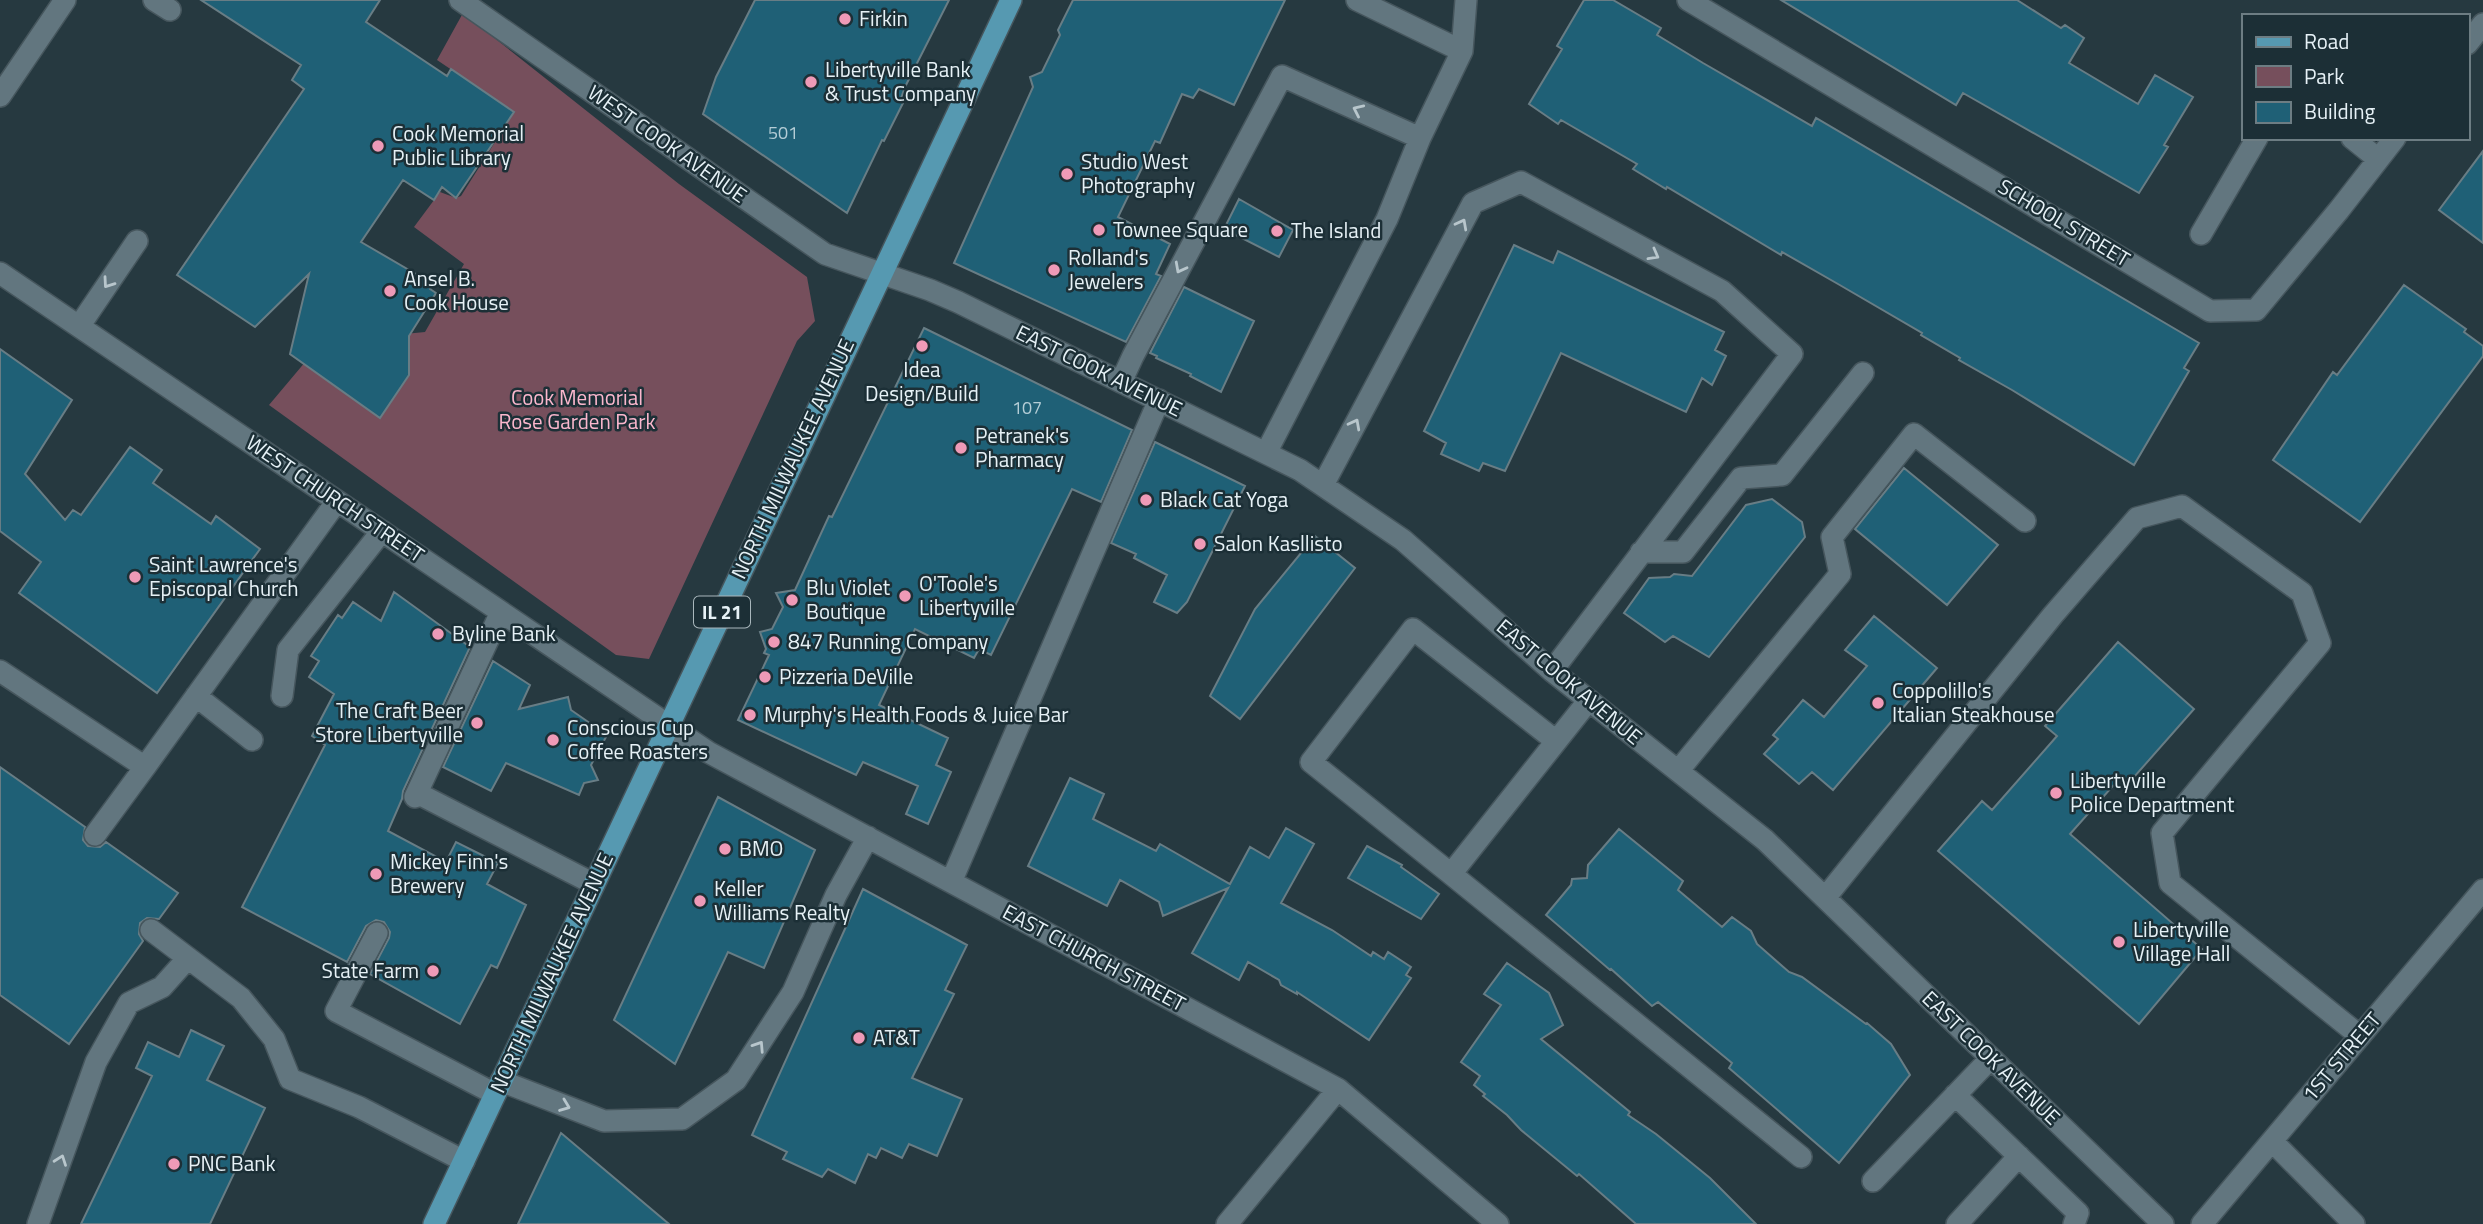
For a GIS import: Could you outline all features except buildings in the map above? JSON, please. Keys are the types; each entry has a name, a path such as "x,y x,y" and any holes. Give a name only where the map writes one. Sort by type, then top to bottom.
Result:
{"main road":[{"name":"NORTH MILWAUKEE AVENUE","path":"434,1224 1012,0"}],"street":[{"path":"0,96 65,0"},
{"name":"WEST COOK AVENUE","path":"460,0 824,254 881,274"},
{"path":"1357,0 1462,51"},
{"path":"1266,453 1387,219 1420,138 1462,51 1466,0"},
{"name":"SCHOOL STREET","path":"1688,0 2210,311 2256,310 2393,140"},
{"path":"2469,42 2483,24"},
{"path":"1121,382 1282,76 1420,138"},
{"path":"2201,234 2256,140"},
{"path":"2354,140 2378,159"},
{"path":"1324,485 1474,203 1521,182 1721,291 1792,354 1552,671"},
{"path":"80,325 137,241"},
{"name":"WEST CHURCH STREET","path":"0,273 668,726"},
{"name":"EAST COOK AVENUE","path":"881,274 958,302 1266,453 1324,485 1404,540 1552,671 1765,841 2163,1224"},
{"path":"1641,552 1682,552 1741,478 1782,475 1863,373"},
{"path":"951,882 1159,400"},
{"path":"1678,771 1840,574 1832,537 1914,434 2025,521"},
{"path":"95,835 337,500"},
{"path":"1825,898 2053,615 2137,518 2182,506 2302,593 2320,643 2162,833 2170,883 2360,1036"},
{"path":"282,696 288,650 382,531"},
{"path":"501,612 416,795 594,884"},
{"path":"1556,741 1413,629 1311,762 1801,1157"},
{"path":"0,671 145,767"},
{"path":"197,696 251,740"},
{"path":"1451,874 1589,700"},
{"name":"EAST CHURCH STREET","path":"668,726 708,752 1338,1089 1498,1224"},
{"path":"377,933 335,1012 498,1088 604,1121 682,1119 736,1080 793,992 836,895 868,837"},
{"name":"1ST STREET","path":"2202,1224 2483,890"},
{"path":"151,930 241,998 274,1039 290,1079 359,1107 464,1161"},
{"path":"38,1224 96,1062 129,1003 162,987 188,958"},
{"path":"1873,1181 1991,1058"},
{"path":"1227,1224 1338,1089"},
{"path":"1955,1095 2078,1213 2074,1224"},
{"path":"2272,1141 2354,1224"},
{"path":"1957,1224 2019,1156"}],"green space":[{"name":"Cook Memorial Rose Garden Park","path":"463,13 679,184 807,277 815,321 797,341 649,659 616,655 269,405 322,342 425,332 464,264 414,227 440,192 456,198 461,196 514,112 437,60"}],"place":[{"name":"Firkin","path":"845,19"},
{"name":"Libertyville Bank & Trust Company","path":"811,82"},
{"name":"Cook Memorial Public Library","path":"378,146"},
{"name":"Studio West Photography","path":"1067,174"},
{"name":"Townee Square","path":"1099,230"},
{"name":"The Island","path":"1277,231"},
{"name":"Rolland's Jewelers","path":"1054,270"},
{"name":"Ansel B. Cook House","path":"390,291"},
{"name":"Idea Design/Build","path":"922,346"},
{"name":"Petranek's Pharmacy","path":"961,448"},
{"name":"Black Cat Yoga","path":"1146,500"},
{"name":"Salon Kasllisto","path":"1200,544"},
{"name":"Saint Lawrence's Episcopal Church","path":"135,577"},
{"name":"O'Toole's Libertyville","path":"905,596"},
{"name":"Blu Violet Boutique","path":"792,600"},
{"name":"Byline Bank","path":"438,634"},
{"name":"847 Running Company","path":"774,642"},
{"name":"Pizzeria DeVille","path":"765,677"},
{"name":"Coppolillo's Italian Steakhouse","path":"1878,703"},
{"name":"Murphy's Health Foods & Juice Bar","path":"750,715"},
{"name":"The Craft Beer Store Libertyville","path":"477,723"},
{"name":"Conscious Cup Coffee Roasters","path":"553,740"},
{"name":"Libertyville Police Department","path":"2056,793"},
{"name":"BMO","path":"725,849"},
{"name":"Mickey Finn's Brewery","path":"376,874"},
{"name":"Keller Williams Realty","path":"700,901"},
{"name":"Libertyville Village Hall","path":"2119,942"},
{"name":"State Farm","path":"433,971"},
{"name":"AT&T","path":"859,1038"},
{"name":"PNC Bank","path":"174,1164"}]}
